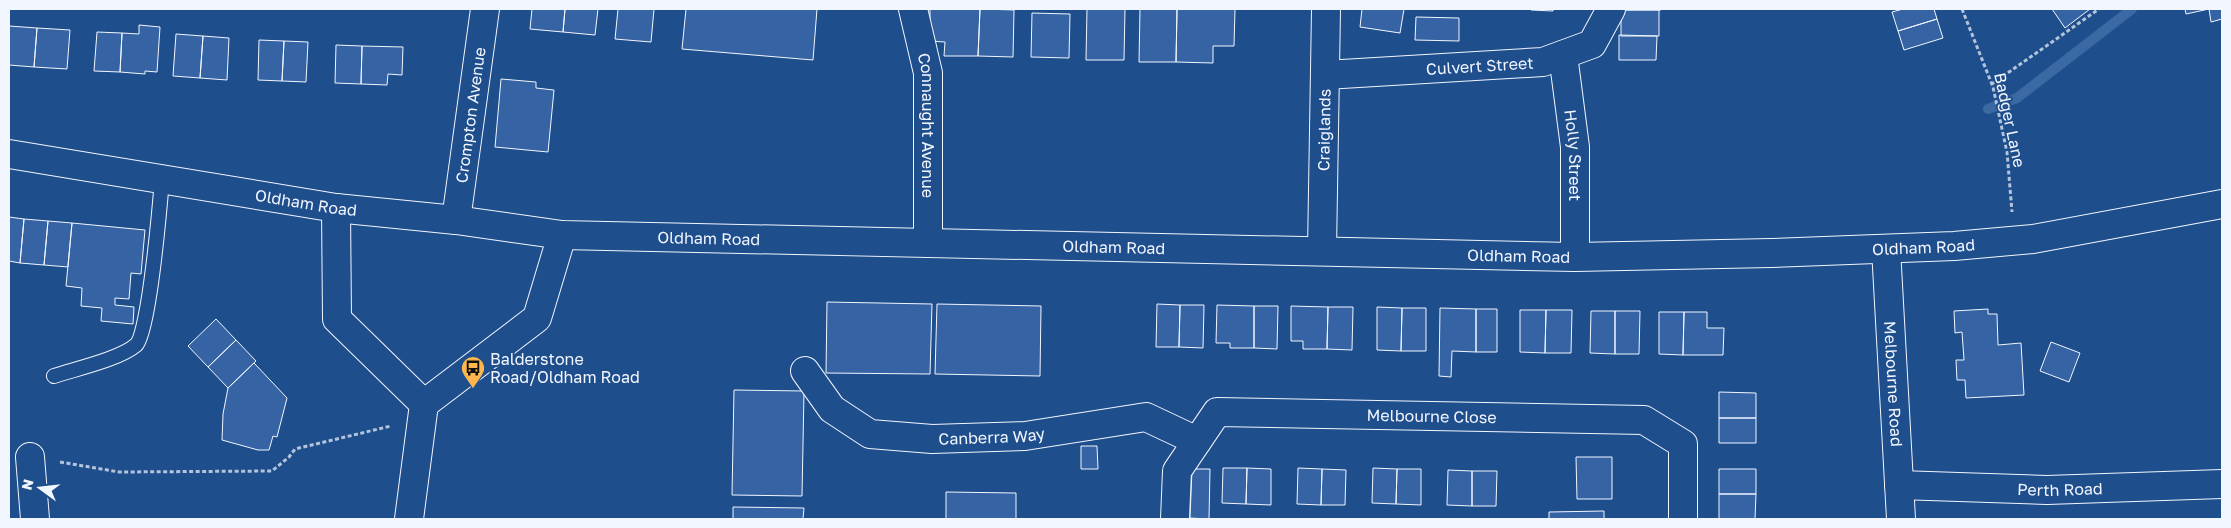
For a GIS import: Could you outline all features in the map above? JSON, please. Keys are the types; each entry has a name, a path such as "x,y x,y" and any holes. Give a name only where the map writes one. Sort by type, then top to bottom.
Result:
{"street":[{"name":"Crompton Avenue","path":"456,220 485,9"},
{"name":"Connaught Avenue","path":"913,9 928,73 928,243"},
{"name":"Craiglands","path":"1322,251 1326,9"},
{"name":"Culvert Street","path":"1325,75 1542,62 1592,44 1611,9"},
{"name":"Holly Street","path":"1563,55 1575,146 1575,257"},
{"name":"Oldham Road","path":"9,154 336,208 456,220 562,235 1575,257 1886,249 2015,240 2222,204"},
{"path":"336,208 337,319 423,411"},
{"path":"409,519 423,411 537,318 562,235"},
{"name":"Melbourne Road","path":"1886,249 1901,519"},
{"name":"Canberra Way","path":"805,371 832,409 870,434 932,438 1025,436 1146,417 1197,441"},
{"name":"Melbourne Close","path":"1175,519 1177,470 1216,412 1644,420 1683,444 1683,519"},
{"path":"30,457 35,519"},
{"name":"Perth Road","path":"1899,485 2047,490 2222,484"}],"lane":[{"path":"54,376 126,352 138,344 144,325 154,260 162,179"}],"path":[{"name":"Badger Lane","path":"1962,9 1992,86 2002,127 2007,152 2015,240"},
{"path":"1992,86 2100,9"},
{"path":"30,457 119,472 272,471 290,457 295,449 373,432 423,411"}],"building":[{"path":"532,9 565,9 563,32 530,29"},
{"path":"565,9 598,9 595,35 563,32"},
{"path":"618,9 654,9 651,42 615,39"},
{"path":"686,9 817,9 813,60 682,49"},
{"path":"930,9 980,9 978,56 944,56 945,42 930,41"},
{"path":"980,9 1014,10 1013,57 978,56"},
{"path":"1087,9 1125,9 1124,60 1086,60"},
{"path":"1140,9 1177,9 1176,62 1139,62"},
{"path":"1177,9 1235,9 1234,46 1213,46 1213,63 1176,62"},
{"path":"1362,9 1404,9 1400,33 1360,27"},
{"path":"1553,9 1553,11 1531,10"},
{"path":"1661,9 1661,10 1623,10"},
{"path":"1903,9 1934,9 1937,19 1898,31 1892,12"},
{"path":"2052,9 2090,9 2065,28"},
{"path":"2185,9 2209,9 2186,14"},
{"path":"2209,9 2222,9 2222,19 2211,22"},
{"path":"1621,10 1659,10 1659,36 1621,36"},
{"path":"1032,13 1070,14 1069,58 1031,57"},
{"path":"1416,17 1459,18 1459,41 1415,40"},
{"path":"1937,19 1943,38 1904,50 1898,31"},
{"path":"139,25 160,27 157,72 145,71 145,74 120,72 122,33 139,34"},
{"path":"9,26 37,28 34,67 9,65"},
{"path":"37,28 70,30 67,69 34,67"},
{"path":"97,32 122,33 120,72 94,71"},
{"path":"176,34 203,36 200,78 173,76"},
{"path":"1619,35 1657,36 1656,60 1619,60"},
{"path":"203,36 229,38 227,80 200,78"},
{"path":"259,40 284,41 282,81 258,80"},
{"path":"284,41 308,42 306,82 282,81"},
{"path":"336,45 362,46 361,84 335,83"},
{"path":"362,46 403,47 402,75 388,74 387,85 361,84"},
{"path":"501,79 536,82 536,88 554,90 548,152 495,147"},
{"path":"9,217 24,219 20,263 9,261"},
{"path":"24,219 48,221 44,265 20,263"},
{"path":"48,221 72,223 68,267 44,265"},
{"path":"72,223 145,230 141,274 131,273 129,299 115,298 115,305 134,307 133,324 101,321 102,308 81,306 82,288 66,286"},
{"path":"827,302 932,304 930,374 826,373"},
{"path":"937,304 1041,306 1040,376 935,374"},
{"path":"1157,304 1180,305 1179,347 1156,347"},
{"path":"1180,305 1204,305 1203,348 1179,347"},
{"path":"1217,305 1254,306 1254,348 1230,348 1230,343 1216,343"},
{"path":"1254,306 1278,306 1277,349 1254,348"},
{"path":"1291,306 1328,307 1327,349 1303,349 1303,341 1291,341"},
{"path":"1328,307 1353,307 1352,350 1327,349"},
{"path":"1377,307 1402,308 1401,351 1377,350"},
{"path":"1402,308 1426,308 1426,351 1401,351"},
{"path":"1440,308 1476,309 1476,352 1452,351 1451,377 1439,376"},
{"path":"1476,309 1497,309 1497,352 1476,352"},
{"path":"1988,309 1988,314 1997,314 1998,345 2021,343 2024,395 1966,398 1965,380 1957,380 1956,360 1964,360 1962,332 1955,333 1954,311"},
{"path":"1520,310 1546,310 1545,353 1520,352"},
{"path":"1546,310 1572,310 1571,353 1545,353"},
{"path":"1591,311 1615,311 1615,354 1590,353"},
{"path":"1615,311 1640,311 1639,354 1615,354"},
{"path":"1659,312 1684,312 1683,355 1659,354"},
{"path":"1684,312 1707,312 1707,328 1724,328 1723,355 1683,355"},
{"path":"216,319 236,340 208,367 188,346"},
{"path":"236,340 256,361 228,388 208,367"},
{"path":"2051,342 2080,353 2069,382 2040,371"},
{"path":"254,363 287,398 277,437 273,436 269,450 258,450 222,440 223,414 228,388"},
{"path":"734,390 804,391 802,496 732,495"},
{"path":"1719,392 1756,393 1756,418 1719,418"},
{"path":"1719,418 1756,418 1756,443 1719,443"},
{"path":"1081,446 1097,446 1098,469 1081,469"},
{"path":"1576,457 1612,457 1612,499 1577,499"},
{"path":"1223,468 1247,468 1246,504 1222,503"},
{"path":"1247,468 1271,469 1271,505 1246,504"},
{"path":"1298,468 1322,469 1321,505 1297,504"},
{"path":"1373,468 1397,469 1396,504 1372,503"},
{"path":"1192,469 1210,469 1209,519 1190,518"},
{"path":"1322,469 1346,470 1345,505 1321,505"},
{"path":"1397,469 1421,469 1421,505 1396,504"},
{"path":"1719,469 1756,469 1756,494 1719,494"},
{"path":"1448,470 1472,471 1472,506 1447,505"},
{"path":"1472,471 1497,471 1496,506 1472,506"},
{"path":"946,492 1016,493 1016,519 946,519"},
{"path":"1719,494 1756,494 1755,519 1719,519"},
{"path":"733,507 804,508 803,519 733,519"},
{"path":"1604,511 1604,519 1549,519 1549,512"}],"waterway":[{"path":"1988,109 2017,98 2132,9"}],"place":[{"name":"Balderstone Road/Oldham Road","path":"473,389"}]}
